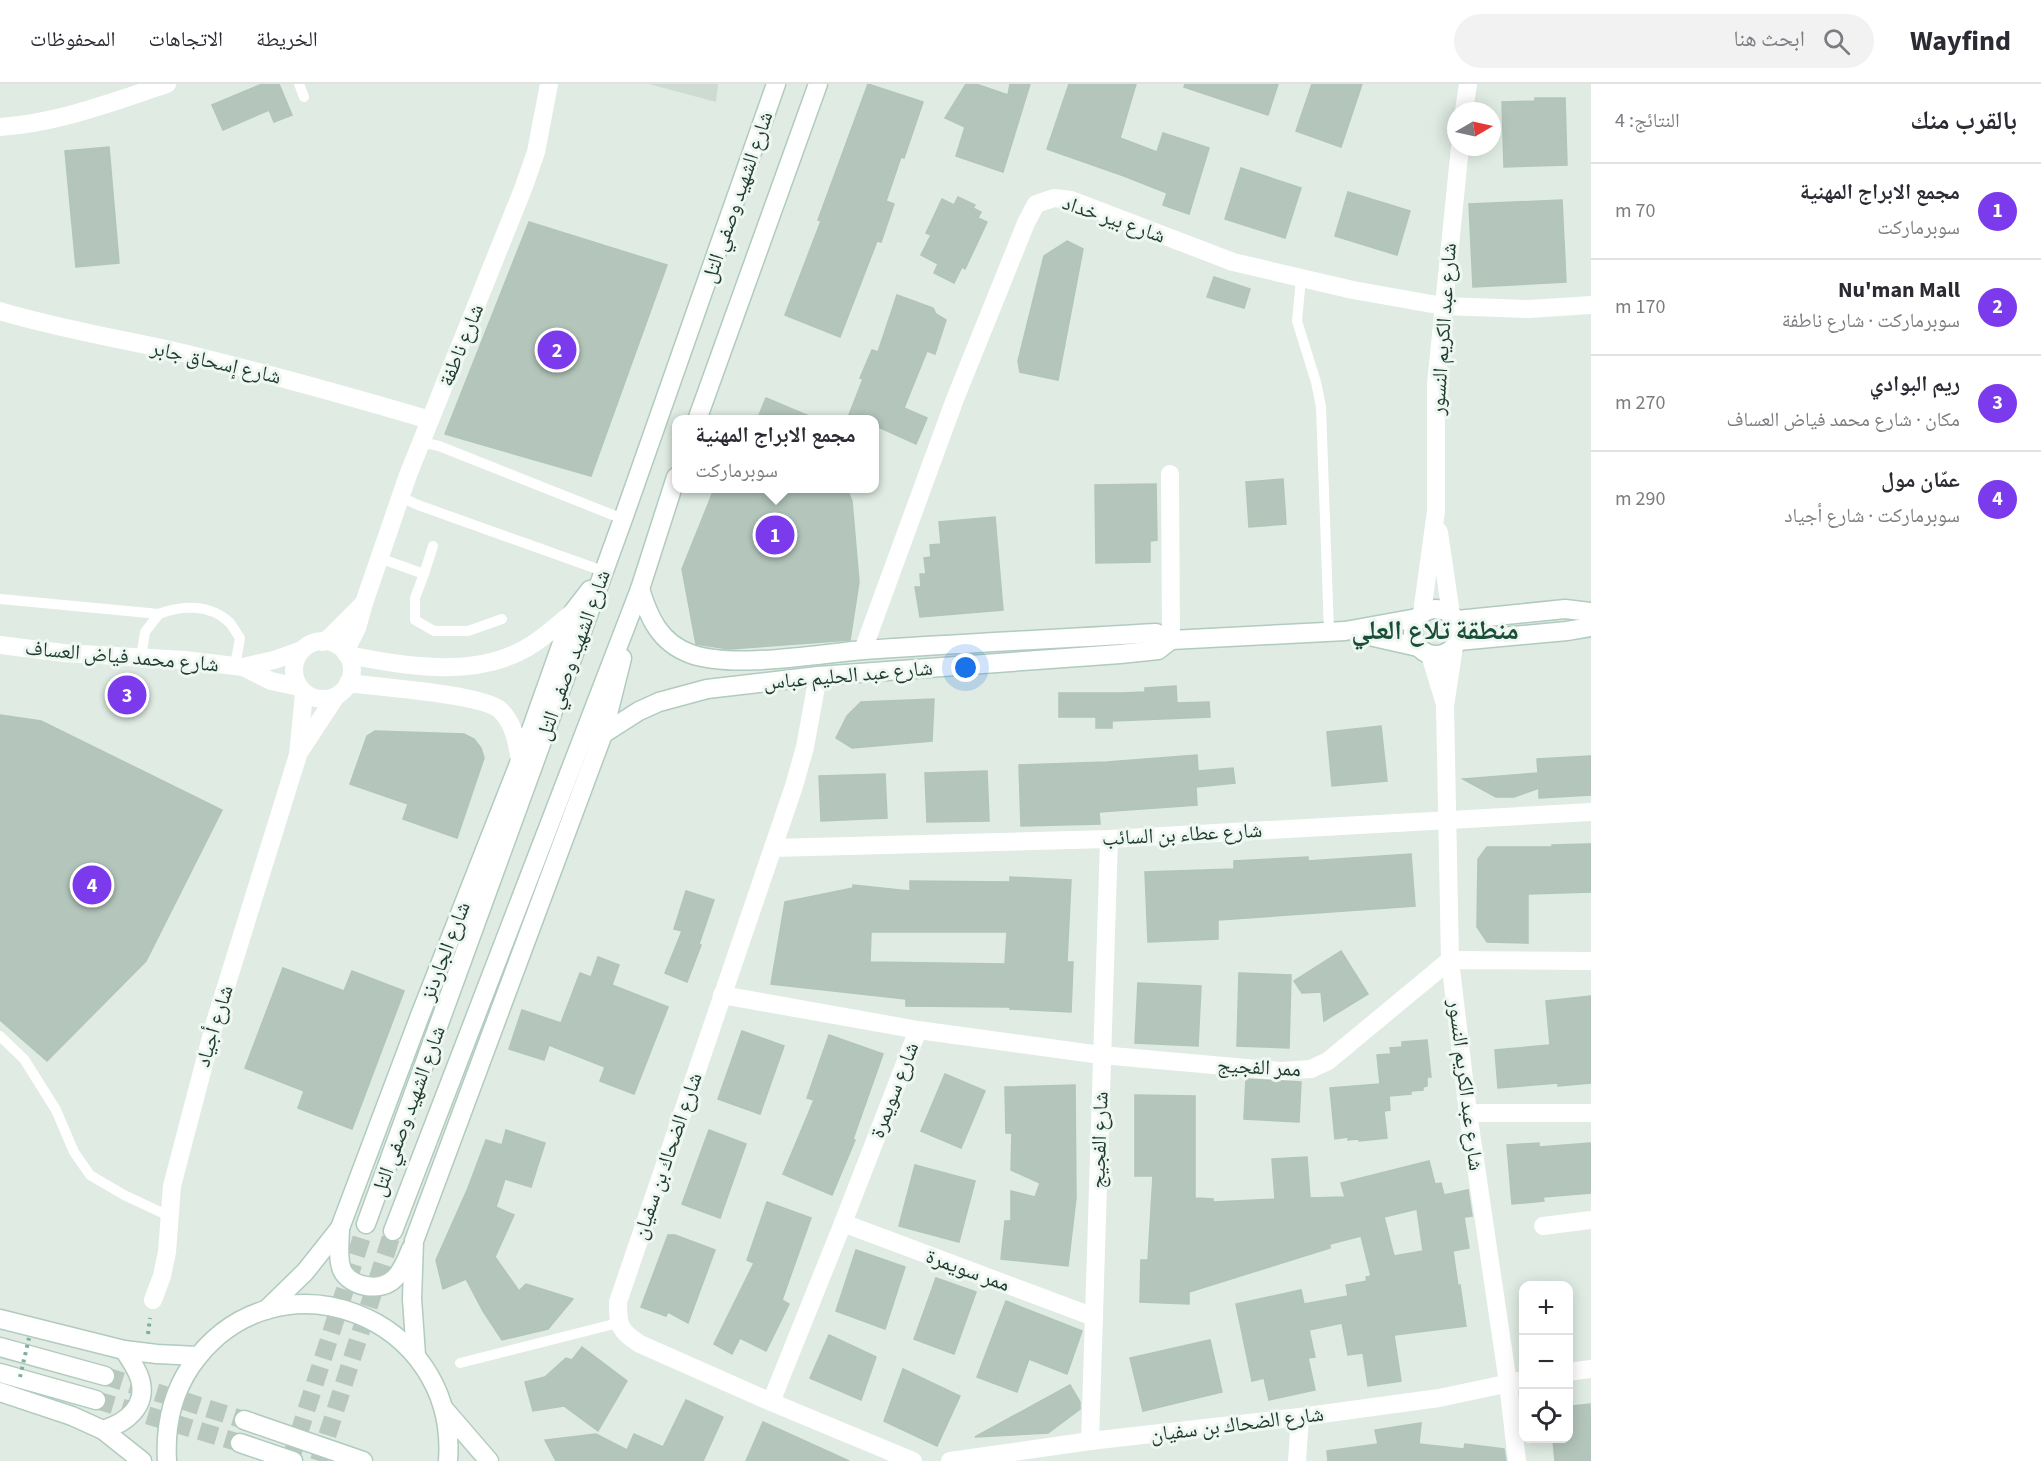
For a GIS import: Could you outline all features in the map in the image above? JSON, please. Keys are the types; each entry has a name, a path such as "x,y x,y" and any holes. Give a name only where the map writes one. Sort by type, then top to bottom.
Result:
{"street":[{"path":"0,127 29,125 79,114 167,84"},
{"name":"شارع ناطفة","path":"346,654 357,628 399,496 523,189 536,152 549,84"},
{"name":"شارع الشهيد وصفي التل","path":"366,1224 623,519 776,84"},
{"name":"شارع الشهيد وصفي التل","path":"699,415 818,84"},
{"path":"1465,102 1468,84"},
{"name":"شارع عبد الكريم النسور","path":"1419,616 1436,511 1436,384 1459,156"},
{"name":"شارع بير خداد","path":"863,650 956,399 1026,223 1036,204 1054,198 1071,200 1233,262 1353,290 1443,306 1528,309 1591,305"},
{"name":"شارع إسحاق جابر","path":"0,311 32,321 302,382 430,420"},
{"path":"1170,474 1171,640"},
{"name":"شارع الشهيد وصفي التل","path":"393,1231 640,589 672,489"},
{"name":"شارع عبد الكريم النسور","path":"1436,511 1454,617"},
{"name":"شارع الجاردنز","path":"266,1310 305,1272 340,1228 419,1018 520,761 573,612 602,574"},
{"name":"شارع عبد الحليم عباس","path":"640,589 648,615 665,639 692,654 740,660 863,650 1156,633 1171,640 1337,631 1419,616"},
{"name":"شارع ناطفة","path":"323,642 364,603"},
{"path":"1454,617 1460,634 1456,644 1443,654 1424,651 1412,633 1419,616 1437,608 1454,617 1566,609 1591,612"},
{"path":"346,654 405,665 458,666 484,663 532,645 573,612"},
{"path":"340,1228 341,1267 349,1279 361,1285 379,1286 394,1279 405,1262 414,1241 603,734 619,674 628,617"},
{"path":"1456,644 1591,627"},
{"name":"شارع عبد الحليم عباس","path":"1337,631 1424,651"},
{"name":"شارع عبد الحليم عباس","path":"603,734 639,711 678,696 707,689 818,676 1158,650 1171,640"},
{"path":"342,690 351,669 346,654 338,646 323,642 312,644 302,650 294,668 296,681 302,690 321,699 342,690 464,697 488,702 500,710 511,724 520,761"},
{"name":"شارع عبد الكريم النسور","path":"1456,644 1445,706 1450,960 1468,1113 1516,1381 1516,1461"},
{"name":"شارع محمد فياض العساف","path":"0,645 64,653 239,666 274,660 302,650"},
{"name":"شارع عبد الكريم النسور","path":"1424,651 1445,706"},
{"name":"شارع محمد فياض العساف","path":"239,666 271,681 302,690"},
{"name":"شارع الضحاك بن سفيان","path":"618,1323 618,1302 773,848 805,747 818,676"},
{"name":"شارع أجياد","path":"153,1300 162,1276 167,1252 172,1186 200,1072 298,755 302,690"},
{"name":"شارع أجياد","path":"298,755 342,690"},
{"name":"شارع عطاء بن السائب","path":"773,848 1109,838 1591,812"},
{"name":"شارع الفجيج","path":"1090,1441 1109,838"},
{"path":"1450,960 1591,961"},
{"name":"ممر الفجيج","path":"1101,1055 1281,1071 1311,1069 1328,1061 1450,960"},
{"path":"722,994 918,1030"},
{"name":"شارع سويمرة","path":"771,1402 918,1030 1101,1055"},
{"path":"1468,1113 1591,1113"},
{"path":"1544,1226 1591,1220"},
{"name":"ممر سويمرة","path":"843,1224 1094,1317"},
{"path":"414,1241 412,1299 416,1355"},
{"path":"167,1461 168,1421 174,1398 184,1376 198,1356 228,1328 246,1318 266,1310 306,1304 347,1310 385,1327 416,1355 433,1380 444,1408 448,1428 448,1461"},
{"path":"0,1319 124,1350 198,1356"},
{"path":"618,1323 629,1337 640,1344 913,1461"},
{"path":"0,1347 105,1376"},
{"path":"103,1430 126,1420 136,1410 142,1397 141,1380 124,1350"},
{"path":"1573,1371 1591,1369"},
{"path":"0,1373 96,1400"},
{"name":"شارع الضحاك بن سفيان","path":"950,1461 1090,1441 1300,1417 1439,1398 1516,1381"},
{"path":"0,1392 72,1416 103,1430 142,1461"},
{"path":"444,1408 489,1461"},
{"path":"1297,1461 1300,1417"},
{"path":"244,1420 363,1461"},
{"path":"240,1443 293,1461"}],"lane":[{"path":"299,84 304,97"},
{"path":"1301,278 1297,321 1316,382 1321,407 1337,631"},
{"path":"421,442 439,446 623,519"},
{"path":"399,496 418,506 602,574"},
{"path":"433,546 415,598 415,620 434,631 468,631 502,619"},
{"path":"379,558 424,574"},
{"path":"0,599 159,614 171,609 200,608 216,613 229,622 240,638 239,666"},
{"path":"141,658 145,632 159,614"},
{"path":"0,1036 24,1059 56,1110 75,1152 90,1175 124,1195 169,1216"},
{"path":"460,1363 618,1323"}],"path":[{"path":"145,1353 153,1300"},
{"path":"20,1377 29,1338"}],"shaded area":[{"path":"649,84 718,84 716,102"}],"building":[{"path":"262,84 279,84 292,115 274,122 269,110 223,130 212,105"},
{"path":"868,84 923,102 904,158 901,157 886,201 894,204 881,242 877,241 840,337 785,315 821,221 818,220"},
{"path":"966,84 976,84 1008,95 1010,84 1030,84 1003,172 956,156 965,127 945,118"},
{"path":"1069,84 1136,84 1120,138 1157,152 1163,133 1209,148 1189,214 1163,205 1167,193 1047,149"},
{"path":"1185,84 1278,84 1268,115 1184,87"},
{"path":"1312,84 1362,84 1341,147 1296,131"},
{"path":"1535,98 1565,98 1567,165 1504,167 1502,102 1535,101"},
{"path":"109,147 119,263 76,267 65,151"},
{"path":"1241,168 1301,188 1285,238 1225,219"},
{"path":"1348,192 1410,211 1397,255 1335,236"},
{"path":"958,197 975,205 973,208 981,212 978,218 987,222 965,269 962,267 954,283 934,273 938,264 921,255 931,235 926,233 942,199 954,205"},
{"path":"1562,200 1566,282 1473,287 1469,204"},
{"path":"529,222 667,265 591,476 445,434"},
{"path":"1067,241 1083,249 1058,380 1020,372 1018,361 1044,256"},
{"path":"1214,277 1250,289 1244,308 1207,297"},
{"path":"897,295 933,308 936,314 946,320 935,354 927,351 904,408 927,418 916,444 879,427 879,415 849,415 863,379 860,378 872,350 878,352"},
{"path":"766,398 806,415 759,415"},
{"path":"1283,479 1286,524 1249,527 1246,482"},
{"path":"1156,484 1157,540 1150,541 1150,562 1096,563 1095,485"},
{"path":"713,493 848,493 852,501 859,582 850,640 729,649 696,644 682,569"},
{"path":"995,517 1003,610 920,617 915,587 921,587 920,574 926,574 924,558 931,557 930,545 941,544 939,522"},
{"path":"1176,686 1177,703 1209,702 1210,717 1112,721 1112,728 1096,728 1096,717 1059,717 1059,693 1145,692 1145,688"},
{"path":"934,699 932,741 852,748 836,738 847,716 861,702"},
{"path":"0,715 41,721 222,810 146,961 47,1061 0,1020"},
{"path":"1381,726 1387,781 1332,786 1327,732"},
{"path":"375,731 464,734 474,739 481,748 484,758 457,838 403,819 408,804 350,784 367,736"},
{"path":"1197,755 1198,771 1233,768 1235,783 1196,787 1197,805 1099,812 1100,824 1021,826 1019,765 1107,762"},
{"path":"1591,756 1591,795 1539,798 1539,788 1514,797 1496,797 1463,779 1538,773 1537,759"},
{"path":"987,771 989,821 927,822 925,773"},
{"path":"885,774 887,818 821,821 819,776"},
{"path":"1591,844 1591,892 1528,894 1528,943 1487,942 1477,927 1478,859 1487,847 1552,847 1552,845"},
{"path":"1411,854 1415,906 1218,920 1218,939 1148,942 1145,872 1234,869 1234,861 1308,857 1308,861"},
{"path":"1010,877 1071,880 1067,962 1073,962 1071,1012 1010,1009 1010,1007 906,1006 906,999 771,984 785,902 853,888 853,885 910,891 910,881 1010,882","holes":["871,932 1007,932 1005,964 870,962"]},
{"path":"686,891 714,900 687,982 665,973 682,931 674,929"},
{"path":"1341,951 1368,994 1324,1021 1321,992 1302,993 1294,981"},
{"path":"598,957 619,965 612,985 668,1007 634,1094 600,1081 605,1067 549,1045 544,1060 509,1049 522,1010 561,1023 580,973 591,977"},
{"path":"283,968 344,991 352,971 404,991 352,1129 298,1108 304,1091 245,1068"},
{"path":"1239,973 1291,975 1289,1048 1237,1046"},
{"path":"1138,983 1201,986 1198,1046 1135,1043"},
{"path":"1591,996 1591,1083 1498,1088 1495,1050 1550,1045 1546,1001"},
{"path":"742,1031 784,1046 760,1114 718,1099"},
{"path":"829,1035 883,1054 853,1139 855,1140 832,1195 783,1174 814,1100 807,1098"},
{"path":"1427,1040 1431,1077 1427,1077 1427,1086 1423,1087 1423,1090 1411,1091 1411,1094 1389,1096 1390,1110 1384,1111 1387,1138 1359,1141 1359,1139 1348,1140 1348,1137 1335,1139 1330,1088 1380,1084 1377,1055 1391,1054 1390,1048 1402,1047 1402,1042"},
{"path":"945,1074 985,1091 961,1148 921,1131"},
{"path":"1246,1079 1301,1082 1299,1122 1244,1119"},
{"path":"1075,1085 1076,1198 1068,1266 1001,1259 1005,1221 1011,1221 1011,1191 1035,1197 1040,1183 1011,1170 1012,1133 1006,1133 1005,1087"},
{"path":"1135,1095 1195,1096 1195,1198 1213,1199 1213,1202 1275,1199 1272,1159 1307,1157 1310,1198 1345,1197 1341,1183 1429,1161 1435,1184 1441,1183 1444,1195 1468,1190 1472,1216 1464,1217 1469,1248 1453,1251 1466,1326 1394,1335 1401,1381 1368,1386 1363,1353 1348,1355 1342,1323 1309,1330 1315,1357 1308,1358 1315,1390 1269,1400 1264,1378 1252,1381 1236,1304 1301,1290 1304,1304 1348,1296 1346,1285 1367,1281 1366,1277 1371,1276 1361,1236 1330,1244 1330,1248 1189,1292 1189,1304 1140,1302 1141,1260 1148,1260 1153,1176 1135,1176","holes":["1417,1209 1423,1251 1394,1256 1384,1217"]},
{"path":"506,1130 545,1143 531,1187 505,1179 496,1207 514,1215 495,1257 519,1291 526,1284 573,1299 548,1329 502,1340 466,1279 443,1289 436,1260 468,1188 486,1140 502,1145"},
{"path":"709,1130 746,1144 720,1218 682,1204"},
{"path":"1539,1143 1539,1147 1591,1143 1591,1193 1543,1197 1544,1201 1512,1204 1507,1145"},
{"path":"915,1165 975,1181 959,1242 899,1226"},
{"path":"767,1202 811,1218 782,1300 789,1304 766,1351 740,1338 732,1354 714,1344 754,1263 747,1260"},
{"path":"668,1235 675,1235 715,1250 688,1323 668,1312 666,1316 641,1307"},
{"path":"856,1250 905,1267 885,1329 836,1311"},
{"path":"936,1278 976,1292 954,1354 914,1339"},
{"path":"1006,1301 1082,1331 1067,1374 1029,1359 1017,1392 977,1377"},
{"path":"829,1335 876,1357 861,1400 810,1378"},
{"path":"1210,1340 1222,1392 1143,1411 1130,1358"},
{"path":"582,1347 627,1381 598,1431 564,1406 533,1411 525,1382 545,1377 566,1358 572,1360"},
{"path":"903,1369 960,1396 937,1446 884,1421"},
{"path":"1070,1385 1080,1402 1080,1409 1048,1433 975,1437"},
{"path":"686,1400 723,1417 703,1461 556,1461 545,1440 596,1434 627,1450 634,1434 663,1447"},
{"path":"1590,1404 1591,1461 1555,1461 1553,1443 1573,1443 1573,1406"},
{"path":"763,1422 849,1461 746,1461"},
{"path":"1421,1423 1419,1444 1464,1449 1465,1444 1504,1449 1506,1461 1328,1461 1327,1451 1378,1444 1375,1430"}],"tunnel":[{"path":"290,1461 366,1224"},
{"path":"319,1461 393,1231"},
{"path":"105,1376 244,1420"},
{"path":"96,1400 240,1443"}],"place":[{"name":"Nu'man Mall","path":"557,350"},
{"name":"مجمع الابراج المهنية","path":"775,535"},
{"name":"ريم البوادي","path":"127,695"},
{"name":"عمّان مول","path":"92,885"}],"district":[{"name":"منطقة تلاع العلي","path":"1435,630"}]}
